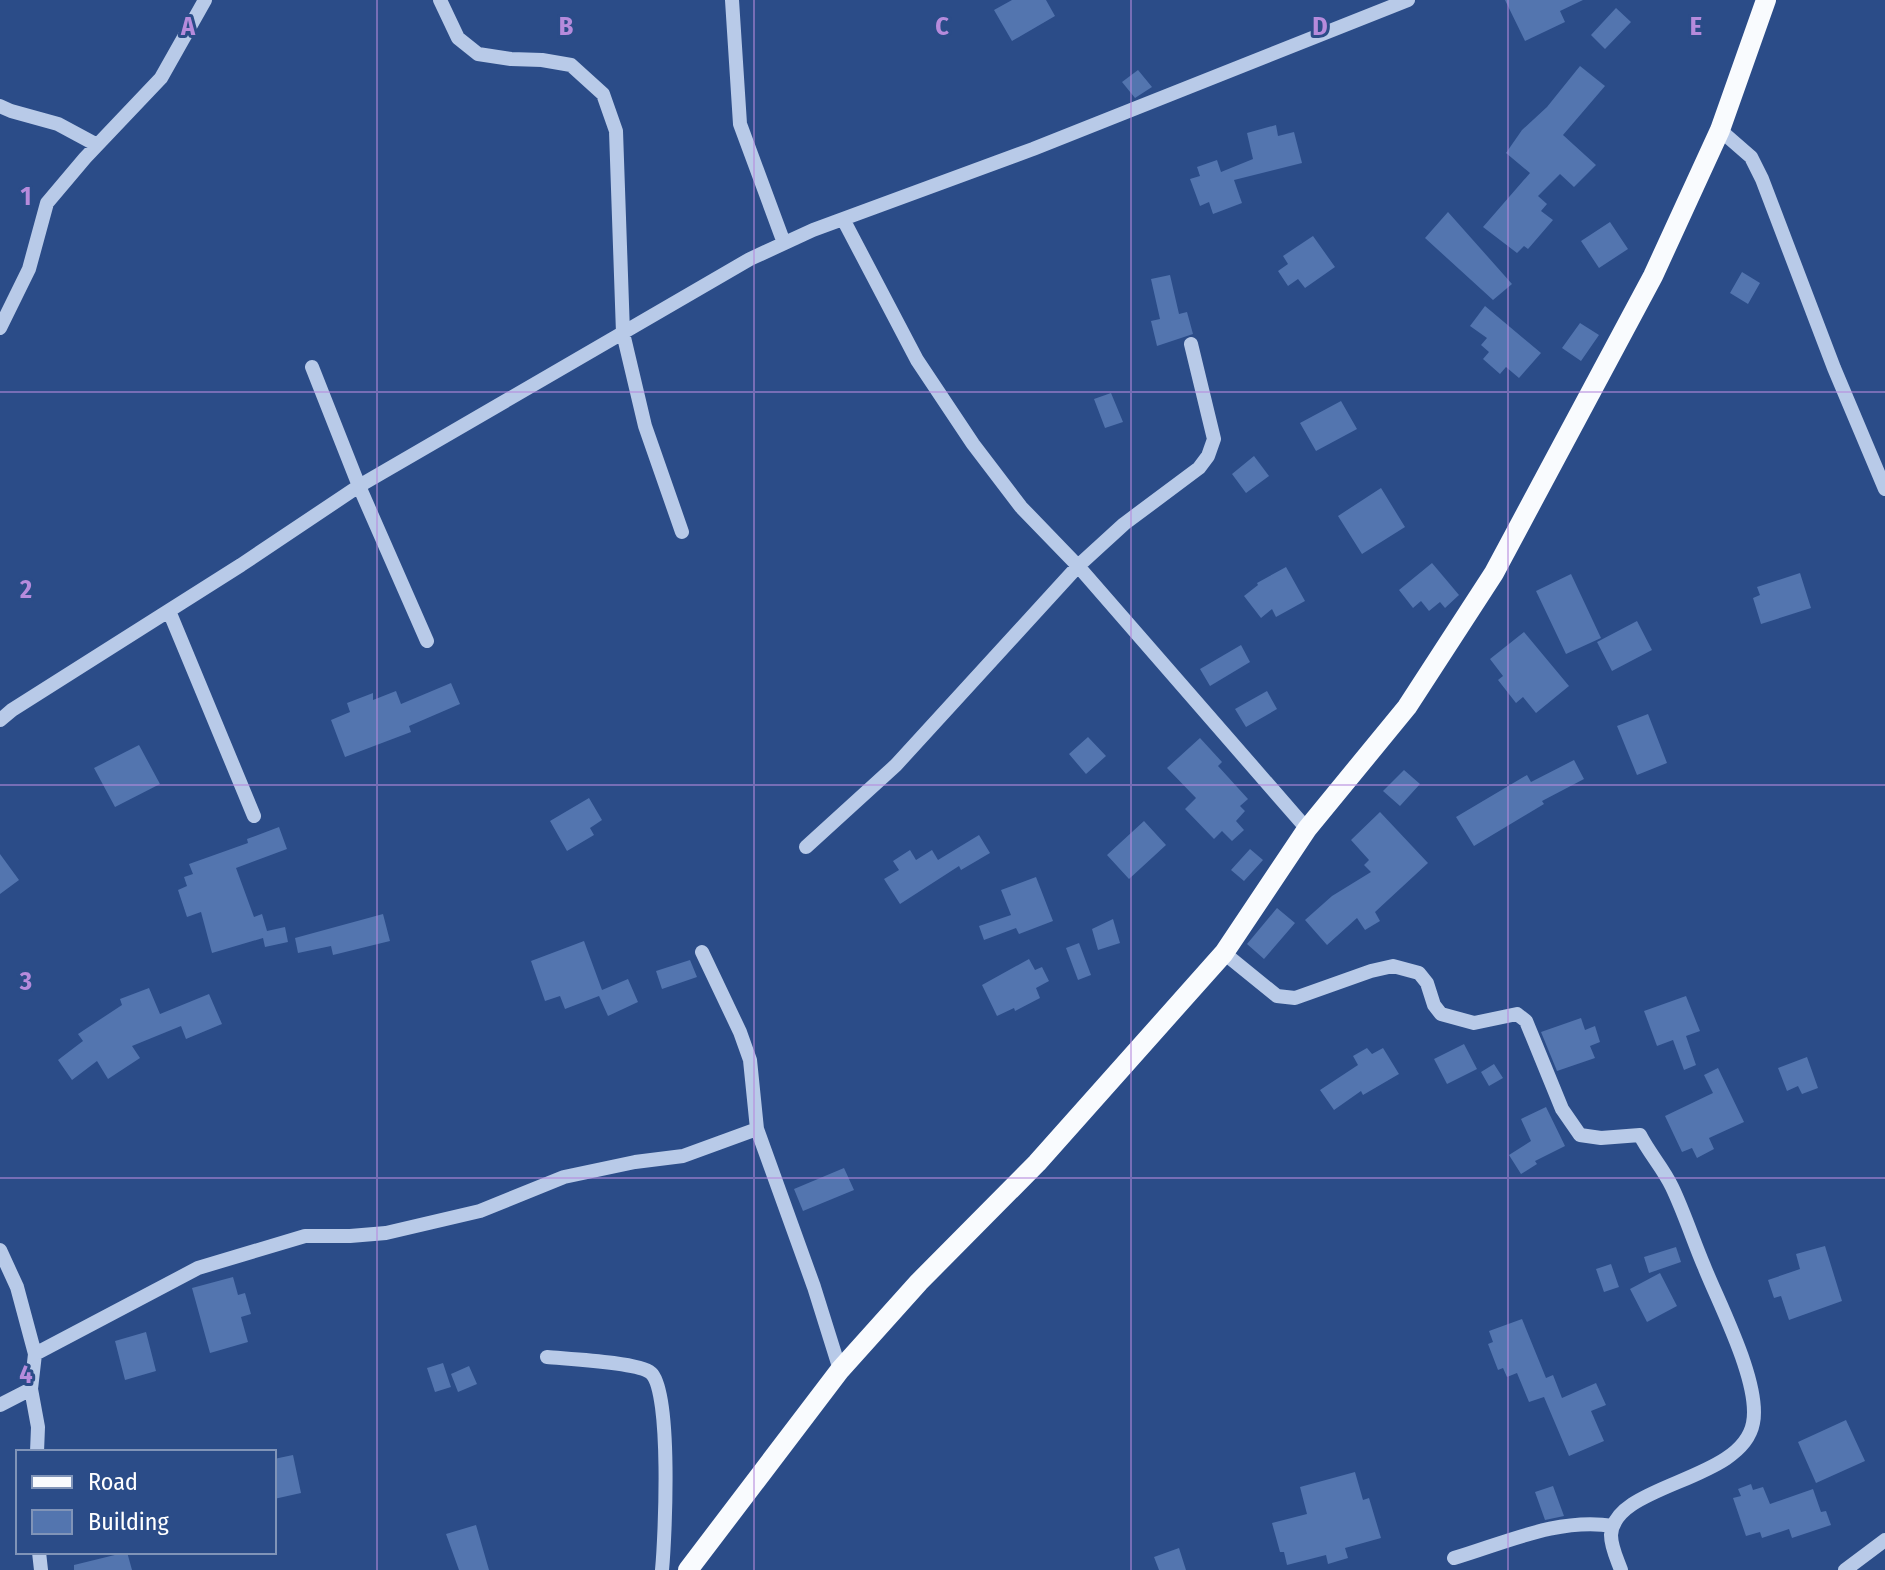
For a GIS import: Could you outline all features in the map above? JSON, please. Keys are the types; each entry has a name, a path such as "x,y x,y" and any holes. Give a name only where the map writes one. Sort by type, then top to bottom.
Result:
{"main road":[{"path":"688,1570 840,1370 919,1282 1037,1163 1224,953 1307,829 1407,707 1494,573 1653,276 1720,130 1766,0"}],"street":[{"path":"0,328 29,269 47,203 161,78 205,0"},
{"path":"440,0 458,38 478,54 571,65 603,94 616,131 623,333 645,426 682,532"},
{"path":"732,0 740,124 784,243"},
{"path":"0,720 359,486 750,259 843,219 1033,149 1408,0"},
{"path":"0,106 58,124 97,145"},
{"path":"1720,130 1751,157 1762,179 1834,368 1885,489"},
{"path":"843,219 917,360 973,444 1021,507 1078,566 1307,829"},
{"path":"806,847 896,765 1078,566 1124,524 1199,468 1208,456 1214,439 1191,344"},
{"path":"312,367 359,486 427,641"},
{"path":"169,611 254,816"},
{"path":"702,952 750,1060 757,1129 814,1287 840,1370"},
{"path":"1224,953 1277,996 1295,998 1393,966 1419,973 1441,1014 1474,1023 1517,1014 1526,1021 1562,1109 1580,1135 1601,1138 1640,1135 1671,1185 1746,1369 1754,1421 1742,1448 1726,1460 1656,1491 1623,1512 1613,1526 1611,1537 1621,1570"},
{"path":"35,1354 198,1268 305,1236 386,1233 480,1211 564,1177 635,1162 683,1156 757,1129"},
{"path":"0,1250 17,1287 35,1354 31,1389 38,1427 37,1450"},
{"path":"547,1357 635,1366 651,1373 658,1384 663,1403 665,1507 662,1570"},
{"path":"0,1405 31,1389"},
{"path":"1454,1558 1561,1526 1592,1522 1613,1526"},
{"path":"1845,1570 1885,1540"}],"building":[{"path":"1012,0 1046,0 1055,16 1012,41 994,10"},
{"path":"1505,0 1583,0 1560,11 1565,22 1525,41"},
{"path":"1616,8 1631,22 1605,49 1591,35"},
{"path":"1580,66 1605,86 1563,135 1596,165 1574,187 1560,174 1538,196 1547,204 1541,211 1553,220 1528,249 1524,246 1517,253 1483,227 1530,173 1506,153 1522,130 1547,107"},
{"path":"1138,70 1152,87 1135,98 1122,82"},
{"path":"1276,125 1278,136 1294,132 1302,163 1234,180 1242,203 1213,214 1209,202 1200,206 1190,179 1200,176 1197,167 1217,160 1221,172 1253,159 1247,133"},
{"path":"1448,212 1512,284 1493,300 1425,238"},
{"path":"1610,222 1628,249 1599,268 1581,241"},
{"path":"1313,236 1335,267 1305,288 1298,279 1288,286 1278,271 1288,264 1283,256"},
{"path":"1742,272 1760,283 1748,304 1730,293"},
{"path":"1170,275 1179,314 1187,312 1193,334 1157,346 1151,321 1160,319 1151,279"},
{"path":"1485,306 1541,353 1519,378 1506,367 1500,374 1483,359 1489,352 1481,345 1487,338 1470,326"},
{"path":"1580,323 1599,335 1581,361 1562,348"},
{"path":"1111,393 1123,422 1105,428 1094,399"},
{"path":"1341,401 1357,429 1316,451 1300,423"},
{"path":"1254,456 1269,476 1246,493 1232,474"},
{"path":"1381,488 1405,527 1362,554 1338,516"},
{"path":"1432,563 1459,595 1445,608 1440,602 1429,611 1421,601 1413,608 1399,590"},
{"path":"1286,567 1305,601 1276,617 1272,609 1261,618 1244,596 1257,583"},
{"path":"1800,573 1811,608 1761,624 1753,598 1760,595 1757,587"},
{"path":"1571,574 1601,638 1566,654 1536,591"},
{"path":"1637,621 1652,650 1612,671 1597,642"},
{"path":"1524,632 1569,686 1536,713 1523,697 1516,703 1498,680 1503,676 1490,659"},
{"path":"1241,645 1250,662 1210,686 1200,669"},
{"path":"451,683 460,704 409,726 411,732 345,757 331,720 350,712 347,703 373,693 373,700 396,691 401,704"},
{"path":"1267,691 1277,709 1246,727 1235,709"},
{"path":"1648,714 1667,763 1637,775 1617,726"},
{"path":"1088,737 1106,756 1086,774 1069,754"},
{"path":"1200,738 1222,762 1218,766 1248,799 1240,806 1245,811 1236,821 1244,830 1232,841 1222,831 1214,839 1185,809 1196,798 1167,768"},
{"path":"139,745 160,784 115,807 94,768"},
{"path":"1574,760 1584,779 1542,801 1544,804 1474,846 1456,817 1527,775 1531,782"},
{"path":"1404,770 1420,784 1400,806 1383,791"},
{"path":"589,798 602,820 590,828 594,835 567,851 550,821"},
{"path":"1380,812 1428,863 1375,912 1380,921 1365,930 1357,918 1327,945 1305,920 1332,896 1371,872 1364,865 1369,860 1351,840"},
{"path":"1144,821 1166,845 1129,879 1107,855"},
{"path":"279,827 287,849 236,868 254,917 262,914 267,931 285,927 288,942 265,947 263,938 212,953 201,912 187,917 178,890 187,886 184,877 193,874 189,864 248,843 247,839"},
{"path":"979,835 990,853 961,870 959,866 900,904 884,879 899,870 893,861 910,850 916,860 932,850 938,860"},
{"path":"1250,849 1263,860 1244,881 1231,870"},
{"path":"0,854 19,880 0,894"},
{"path":"1036,877 1053,921 1019,934 1016,928 984,940 979,926 1011,915 1001,890"},
{"path":"1277,908 1295,923 1264,959 1247,944"},
{"path":"383,914 390,941 333,955 331,946 298,953 295,938"},
{"path":"1113,919 1120,943 1098,950 1092,929"},
{"path":"584,941 602,990 628,979 638,1002 608,1016 599,996 565,1009 560,996 545,1001 531,961"},
{"path":"1079,943 1091,975 1078,980 1066,948"},
{"path":"1029,959 1035,970 1042,967 1049,981 1036,988 1040,998 997,1016 982,985"},
{"path":"690,960 697,977 662,989 656,971"},
{"path":"149,988 160,1014 209,994 222,1024 186,1039 181,1026 132,1046 140,1058 108,1079 97,1061 72,1080 58,1060 83,1041 78,1034 122,1005 120,999"},
{"path":"1686,996 1700,1031 1686,1036 1696,1065 1684,1070 1673,1040 1657,1046 1644,1011"},
{"path":"1581,1018 1585,1030 1595,1026 1600,1042 1590,1046 1595,1058 1557,1071 1541,1032"},
{"path":"1464,1044 1477,1069 1447,1084 1434,1059"},
{"path":"1367,1048 1372,1054 1383,1048 1399,1074 1363,1095 1361,1091 1334,1110 1320,1090 1358,1065 1353,1056"},
{"path":"1807,1057 1818,1088 1802,1094 1798,1086 1787,1091 1778,1068"},
{"path":"1494,1064 1503,1078 1489,1086 1481,1072"},
{"path":"1718,1068 1744,1122 1709,1138 1714,1149 1697,1158 1692,1148 1682,1152 1665,1116 1713,1093 1704,1075"},
{"path":"1546,1107 1565,1146 1535,1161 1537,1164 1521,1174 1509,1155 1531,1141 1521,1119"},
{"path":"844,1168 854,1190 803,1211 794,1189"},
{"path":"1825,1246 1842,1301 1789,1320 1781,1296 1774,1298 1768,1280 1800,1269 1796,1254"},
{"path":"1676,1247 1681,1262 1649,1273 1644,1257"},
{"path":"1611,1264 1619,1287 1604,1292 1596,1269"},
{"path":"1660,1273 1677,1306 1647,1322 1630,1289"},
{"path":"233,1277 238,1295 245,1293 251,1314 241,1317 248,1342 210,1353 192,1288"},
{"path":"1522,1319 1546,1378 1553,1375 1562,1398 1596,1383 1606,1405 1591,1411 1604,1441 1569,1456 1544,1397 1529,1402 1517,1373 1507,1377 1503,1368 1498,1370 1488,1344 1493,1342 1489,1331"},
{"path":"146,1332 156,1371 125,1380 115,1341"},
{"path":"443,1363 451,1387 435,1392 427,1368"},
{"path":"469,1366 477,1384 458,1392 451,1374"},
{"path":"1846,1420 1865,1461 1816,1483 1798,1442"},
{"path":"293,1455 301,1493 276,1499 276,1459"},
{"path":"1355,1472 1363,1500 1369,1498 1381,1538 1345,1548 1348,1558 1328,1564 1326,1555 1287,1565 1272,1523 1307,1514 1300,1487"},
{"path":"1751,1484 1753,1490 1763,1487 1770,1504 1813,1489 1821,1512 1826,1511 1831,1525 1792,1538 1789,1529 1762,1538 1760,1532 1746,1536 1733,1498 1741,1496 1738,1489"},
{"path":"1553,1486 1564,1516 1545,1520 1535,1492"},
{"path":"476,1525 489,1570 459,1570 446,1534"},
{"path":"1179,1548 1186,1570 1159,1570 1154,1557"},
{"path":"128,1554 132,1570 74,1570 74,1565"}]}
